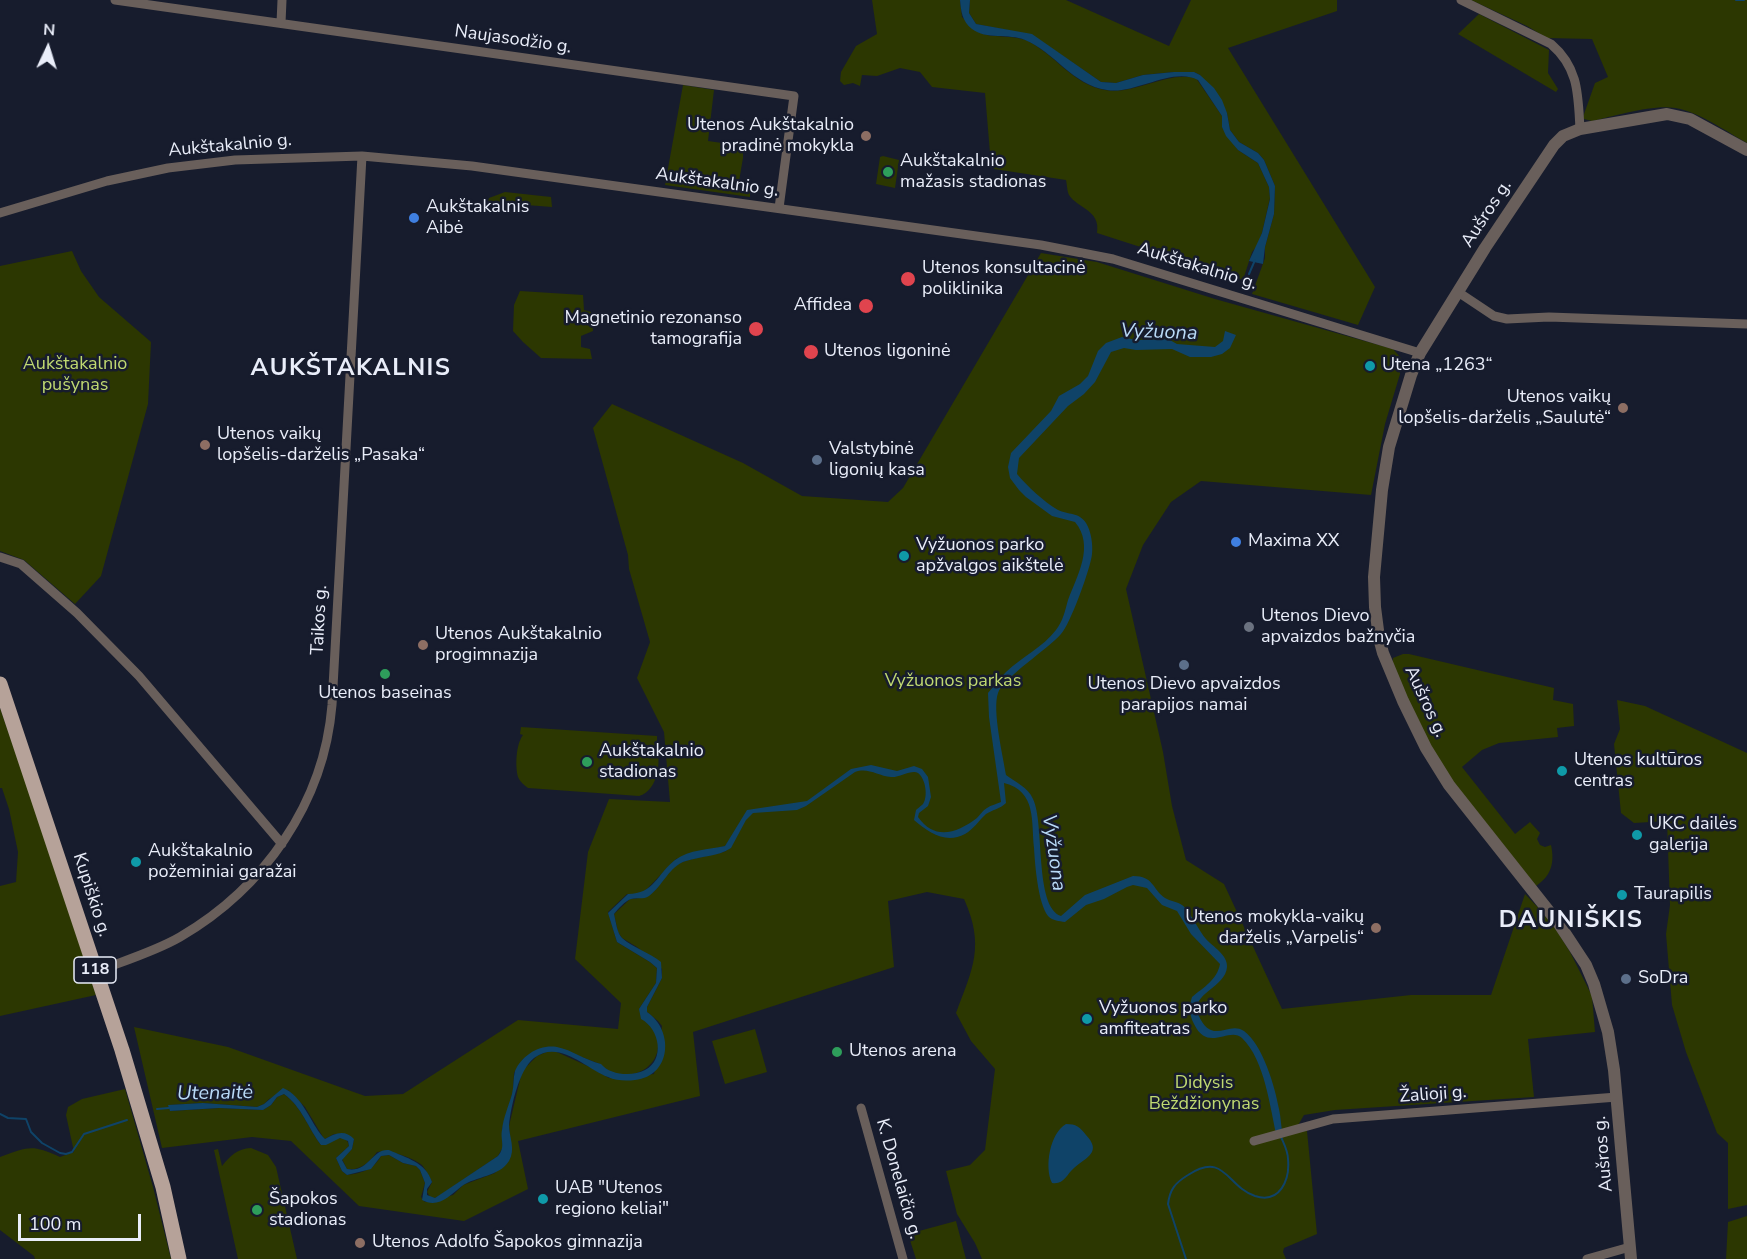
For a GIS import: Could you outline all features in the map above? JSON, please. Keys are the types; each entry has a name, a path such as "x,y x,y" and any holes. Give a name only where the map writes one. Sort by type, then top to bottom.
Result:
{"main road":[{"name":"Kupiškio g.","path":"0,684 122,1050 163,1187 179,1259"}],"street":[{"name":"Naujasodžio g.","path":"115,0 794,96 779,208"},
{"path":"281,23 282,0"},
{"path":"1461,0 1551,44 1562,53 1576,82 1580,129 1667,114 1690,119 1747,150"},
{"name":"Aušros g.","path":"1580,129 1563,136 1554,145 1485,248 1420,353 1402,400 1389,447 1382,489 1374,577 1378,638 1409,714 1426,748 1449,785 1537,895 1586,965 1594,984 1608,1032 1617,1097 1631,1253"},
{"name":"Aukštakalnio g.","path":"0,213 107,181 168,168 235,160 362,156 472,166 1041,245 1113,259 1420,353"},
{"name":"Taikos g.","path":"96,972 179,937 231,901 282,844 299,818 314,787 323,760 330,727 362,156"},
{"path":"1458,292 1494,316 1506,319 1557,317 1747,324"},
{"path":"0,557 21,564 77,613 139,676 282,844"},
{"name":"Žalioji g.","path":"1254,1141 1333,1119 1617,1097"},
{"name":"K. Donelaičio g.","path":"861,1108 903,1259"},
{"path":"1587,1259 1631,1253"}],"green space":[{"path":"872,0 960,0 962,17 977,31 1028,41 1074,76 1105,90 1117,91 1173,78 1196,78 1222,116 1222,127 1238,150 1258,163 1269,187 1270,198 1262,233 1252,252 1243,280 1097,233 1095,219 1088,210 1069,195 1066,180 994,169 991,165 985,93 932,87 920,72 900,68 877,76 862,75 860,86 853,83 844,85 840,81 841,72 856,46 877,34"},
{"path":"970,0 1066,0 1169,46 1191,0 1337,0 1337,11 1228,48 1375,287 1358,325 1252,294 1265,258 1265,247 1274,214 1275,186 1264,160 1258,153 1239,142 1230,130 1227,113 1200,75 1194,72 1174,72 1143,75 1116,83 1101,82 1032,35 976,24 969,13"},
{"path":"1471,0 1747,0 1747,143 1703,117 1675,108 1645,109 1592,121 1584,119 1595,83 1608,77 1592,39 1547,38"},
{"path":"1479,14 1549,50 1548,73 1558,89 1556,92 1458,34"},
{"path":"683,85 714,90 708,141 743,146 738,187 750,189 750,197 665,185"},
{"name":"Aukštakalnio mažasis stadionas","path":"880,157 899,160 895,188 876,184"},
{"path":"505,192 551,197 552,207 488,202 489,198"},
{"name":"Aukštakalnio pušynas","path":"72,251 81,271 99,297 151,342 148,404 101,576 75,604 24,560 0,551 0,266"},
{"name":"Vyžuonos parkas","path":"1041,253 1097,262 1215,299 1393,349 1401,358 1400,374 1385,424 1371,495 1201,481 1171,502 1143,545 1126,589 1163,752 1172,806 1186,860 1224,884 1282,1009 1411,995 1491,995 1525,894 1550,920 1570,952 1592,996 1595,1032 1528,1039 1534,1097 1335,1110 1304,1115 1294,1132 1307,1131 1317,1234 1284,1248 1286,1259 982,1259 957,1214 946,1171 970,1165 985,1150 995,1069 971,1041 956,1013 972,970 975,944 974,930 964,899 927,892 888,901 894,967 693,1032 700,1096 518,1141 528,1189 464,1221 359,1206 291,1141 252,1137 162,1148 134,1027 228,1047 365,1096 403,1094 518,1020 618,1029 621,1003 575,959 588,852 609,799 670,802 664,732 637,678 650,642 593,428 612,404 743,463 802,496 888,502 903,488","holes":["730,839 726,851 677,865 654,891 640,898 630,899 614,914 618,932 622,938 637,947 662,969 662,978 647,1007 647,1012 662,1026 654,1074 609,1078 551,1050 537,1056 522,1071 509,1126 510,1137 495,1173 463,1185 453,1195 425,1202 421,1197 425,1183 420,1170 416,1166 403,1163 389,1155 381,1156 367,1170 347,1175 342,1171 336,1158 349,1146 347,1141 341,1138 321,1145 300,1111 284,1094 277,1097 263,1110 220,1108 170,1111 169,1105 203,1103 257,1107 288,1090 305,1107 325,1139 334,1134 354,1139 352,1149 342,1159 347,1169 356,1169 364,1165 377,1152 401,1155 422,1165 432,1182 427,1192 430,1197 435,1198 498,1156 503,1147 502,1130 513,1091 514,1073 523,1059 555,1047 600,1064 608,1071 628,1075 638,1073 653,1061 657,1052 657,1037 639,1009 656,983 657,968 617,942 608,912 627,894 640,894 647,889 676,859 725,846"]},
{"path":"520,291 583,295 584,310 591,312 593,331 581,336 581,347 590,349 592,359 541,358 523,342 513,331 514,305"},
{"path":"1403,654 1554,688 1553,700 1573,704 1574,726 1557,728 1558,737 1499,743 1482,750 1462,767 1515,834 1530,822 1540,833 1537,839 1540,845 1545,847 1551,845 1551,868 1536,886 1447,774 1423,734 1405,699 1394,669 1393,658"},
{"path":"1617,700 1645,706 1747,753 1747,1205 1728,1209 1728,1143 1717,1133 1686,1052 1672,1005 1666,934 1670,905 1667,821 1634,823 1621,813 1614,744 1620,729"},
{"path":"0,708 96,995 0,1016 0,886 16,882 18,852 9,809 2,788 0,788"},
{"name":"Aukštakalnio stadionas","path":"521,727 657,736 657,742 654,742 658,755 655,780 646,793 639,796 528,788 520,780 517,772 516,761 523,735 520,734"},
{"path":"755,1029 767,1072 725,1084 712,1041"},
{"path":"125,1089 171,1259 35,1259 0,1230 0,1157 30,1148 60,1157 74,1152 66,1115 68,1107 82,1099"},
{"name":"Šapokos stadionas","path":"251,1148 268,1155 276,1167 297,1259 238,1259 214,1150 218,1149 222,1166 235,1153"},
{"path":"1747,1216 1747,1259 1726,1259 1728,1222"},
{"path":"956,1221 966,1259 916,1259 908,1234"}],"water":[{"path":"960,0 970,0 969,13 976,24 1032,34 1101,82 1116,83 1143,75 1174,72 1194,72 1200,75 1214,88 1222,100 1230,130 1239,142 1258,153 1264,160 1275,186 1274,214 1263,264 1249,261 1262,233 1270,199 1269,187 1258,163 1238,150 1226,136 1222,127 1222,116 1198,80 1177,76 1129,89 1107,90 1095,87 1074,75 1036,45 1019,38 984,34 972,29 964,19"},
{"path":"1225,331 1236,335 1230,348 1222,354 1211,357 1190,357 1172,349 1124,348 1111,352 1095,382 1068,406 1019,458 1017,474 1031,489 1058,510 1083,519 1089,530 1092,554 1080,595 1065,629 1002,687 998,693 996,710 1006,775 1028,791 1037,811 1043,881 1053,909 1061,916 1085,895 1133,876 1145,878 1165,898 1185,908 1203,935 1223,955 1227,963 1221,980 1199,1001 1198,1014 1203,1024 1209,1029 1220,1031 1238,1028 1251,1037 1267,1067 1275,1090 1283,1137 1277,1138 1266,1085 1250,1047 1237,1035 1206,1037 1194,1024 1190,1010 1192,997 1213,979 1220,964 1191,934 1177,911 1162,905 1147,888 1133,885 1086,905 1065,922 1052,919 1045,910 1039,893 1032,818 1027,800 1022,793 1015,787 1004,783 1006,803 986,814 965,834 951,838 938,836 914,820 916,810 923,804 925,797 921,776 915,772 891,777 869,771 855,772 797,810 753,813 746,820 731,848 680,864 649,896 626,901 614,914 620,936 661,962 662,978 647,1007 647,1012 662,1030 665,1051 662,1061 647,1077 625,1081 599,1073 562,1053 543,1053 534,1058 520,1079 514,1099 509,1125 512,1148 509,1161 499,1170 462,1186 443,1200 433,1203 422,1200 425,1183 420,1170 416,1166 403,1163 389,1155 381,1156 371,1169 347,1175 342,1171 336,1158 349,1146 348,1141 340,1138 321,1145 300,1111 284,1094 277,1097 263,1110 219,1108 170,1111 168,1105 203,1103 257,1107 283,1088 301,1103 325,1139 340,1133 347,1134 354,1139 352,1149 342,1160 347,1169 360,1167 383,1150 389,1150 415,1162 425,1170 432,1182 427,1189 427,1195 435,1198 500,1153 503,1125 512,1094 515,1071 522,1060 532,1052 544,1047 557,1047 601,1064 615,1073 634,1074 645,1070 655,1059 658,1044 652,1030 641,1019 639,1009 656,983 657,968 617,942 608,913 628,894 644,891 650,887 669,865 681,856 725,846 747,810 807,801 851,769 871,765 897,771 914,766 922,769 928,777 931,797 928,806 919,813 918,817 925,825 939,832 962,828 990,806 1001,802 989,717 988,693 1006,672 1045,642 1058,627 1064,616 1084,551 1081,531 1075,522 1052,516 1026,497 1010,478 1008,467 1011,453 1051,411 1059,396 1080,384 1088,376 1098,351 1106,343 1122,337 1136,340 1168,339 1177,344 1215,347 1223,341"},
{"path":"1066,1124 1075,1125 1082,1130 1091,1141 1093,1150 1062,1181 1052,1183 1049,1160 1052,1142 1060,1128"}],"waterway":[{"path":"1736,0 1744,0"},
{"name":"Vyžuona","path":"1249,274 1255,260"},
{"name":"Utenaitė","path":"157,1109 169,1108"},
{"name":"Utenaitė","path":"0,1114 8,1118 26,1119 31,1132 42,1143 66,1154 72,1152 84,1134 127,1120"},
{"name":"Vyžuona","path":"1186,1259 1168,1204 1174,1187 1188,1175 1210,1167 1218,1168 1245,1191 1255,1196 1271,1197 1282,1188 1287,1175 1288,1156 1281,1137"}],"place":[{"name":"Utenos Aukštakalnio pradinė mokykla","path":"866,136"},
{"name":"Aukštakalnio mažasis stadionas","path":"888,172"},
{"name":"Aukštakalnis Aibė","path":"414,218"},
{"name":"Utenos konsultacinė poliklinika","path":"908,279"},
{"name":"Affidea","path":"866,306"},
{"name":"Magnetinio rezonanso tamografija","path":"756,329"},
{"name":"Utenos ligoninė","path":"811,352"},
{"name":"Utena „1263“","path":"1370,366"},
{"name":"Utenos vaikų lopšelis-darželis „Saulutė“","path":"1623,408"},
{"name":"Utenos vaikų lopšelis-darželis „Pasaka“","path":"205,445"},
{"name":"Valstybinė ligonių kasa","path":"817,460"},
{"name":"Maxima XX","path":"1236,542"},
{"name":"Vyžuonos parko apžvalgos aikštelė","path":"904,556"},
{"name":"Utenos Dievo apvaizdos bažnyčia","path":"1249,627"},
{"name":"Utenos Aukštakalnio progimnazija","path":"423,645"},
{"name":"Utenos Dievo apvaizdos parapijos namai","path":"1184,665"},
{"name":"Utenos baseinas","path":"385,674"},
{"name":"Aukštakalnio stadionas","path":"587,762"},
{"name":"Utenos kultūros centras","path":"1562,771"},
{"name":"UKC dailės galerija","path":"1637,835"},
{"name":"Aukštakalnio požeminiai garažai","path":"136,862"},
{"name":"Taurapilis","path":"1622,895"},
{"name":"Utenos mokykla-vaikų darželis „Varpelis“","path":"1376,928"},
{"name":"SoDra","path":"1626,979"},
{"name":"Vyžuonos parko amfiteatras","path":"1087,1019"},
{"name":"Utenos arena","path":"837,1052"},
{"name":"UAB \"Utenos regiono keliai\"","path":"543,1199"},
{"name":"Šapokos stadionas","path":"257,1210"},
{"name":"Utenos Adolfo Šapokos gimnazija","path":"360,1243"}],"district":[{"name":"AUKŠTAKALNIS","path":"351,369"},
{"name":"DAUNIŠKIS","path":"1571,921"}],"park label":[{"name":"Didysis Beždžionynas","path":"1204,1094"}]}
